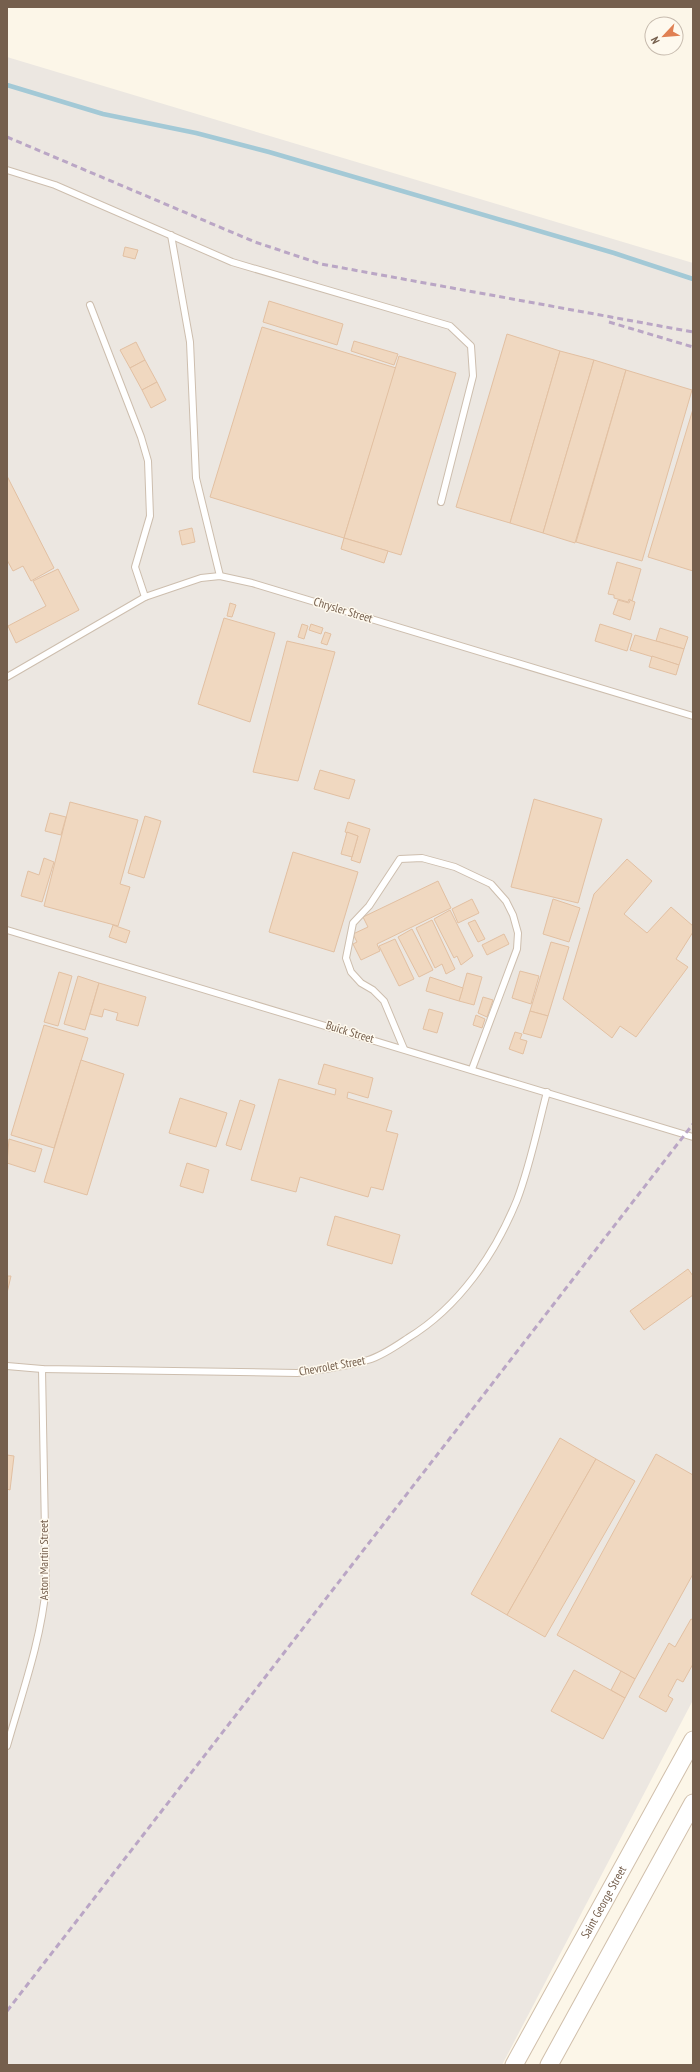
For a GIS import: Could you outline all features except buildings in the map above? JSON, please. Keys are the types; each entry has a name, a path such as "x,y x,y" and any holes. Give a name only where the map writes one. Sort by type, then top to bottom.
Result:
{"main road":[{"name":"Saint George Street","path":"514,2065 693,1740"},
{"path":"549,2065 693,1803"}],"lane":[{"path":"7,170 55,185 232,262 450,326 471,346 473,376 440,502"},
{"path":"171,235 190,342 195,470 220,576"},
{"path":"90,305 141,437 148,461 150,516 135,568 145,597"},
{"name":"Chrysler Street","path":"7,676 145,597 185,582 201,578 220,576 252,583 693,716"},
{"path":"404,1049 384,1000 373,990 361,983 351,972 346,955 353,923 369,906 400,859 422,858 455,867 491,884 506,901 516,922 518,933 517,949 472,1069"},
{"name":"Buick Street","path":"7,930 693,1136"},
{"name":"Chevrolet Street","path":"7,1366 42,1369 297,1373 333,1368 370,1360 393,1348 444,1311 478,1271 492,1250 517,1198 547,1092"},
{"name":"Aston Martin Street","path":"7,1746 39,1636 44,1609 46,1586 42,1369"}],"shaded area":[{"path":"7,57 693,263 693,1700 502,2065 7,2065"}],"waterway":[{"path":"7,85 103,114 196,133 269,152 614,253 693,279"}],"railway":[{"path":"7,137 255,242 321,264 693,332"},
{"path":"609,322 693,347"},
{"path":"7,2011 693,1124"}]}
